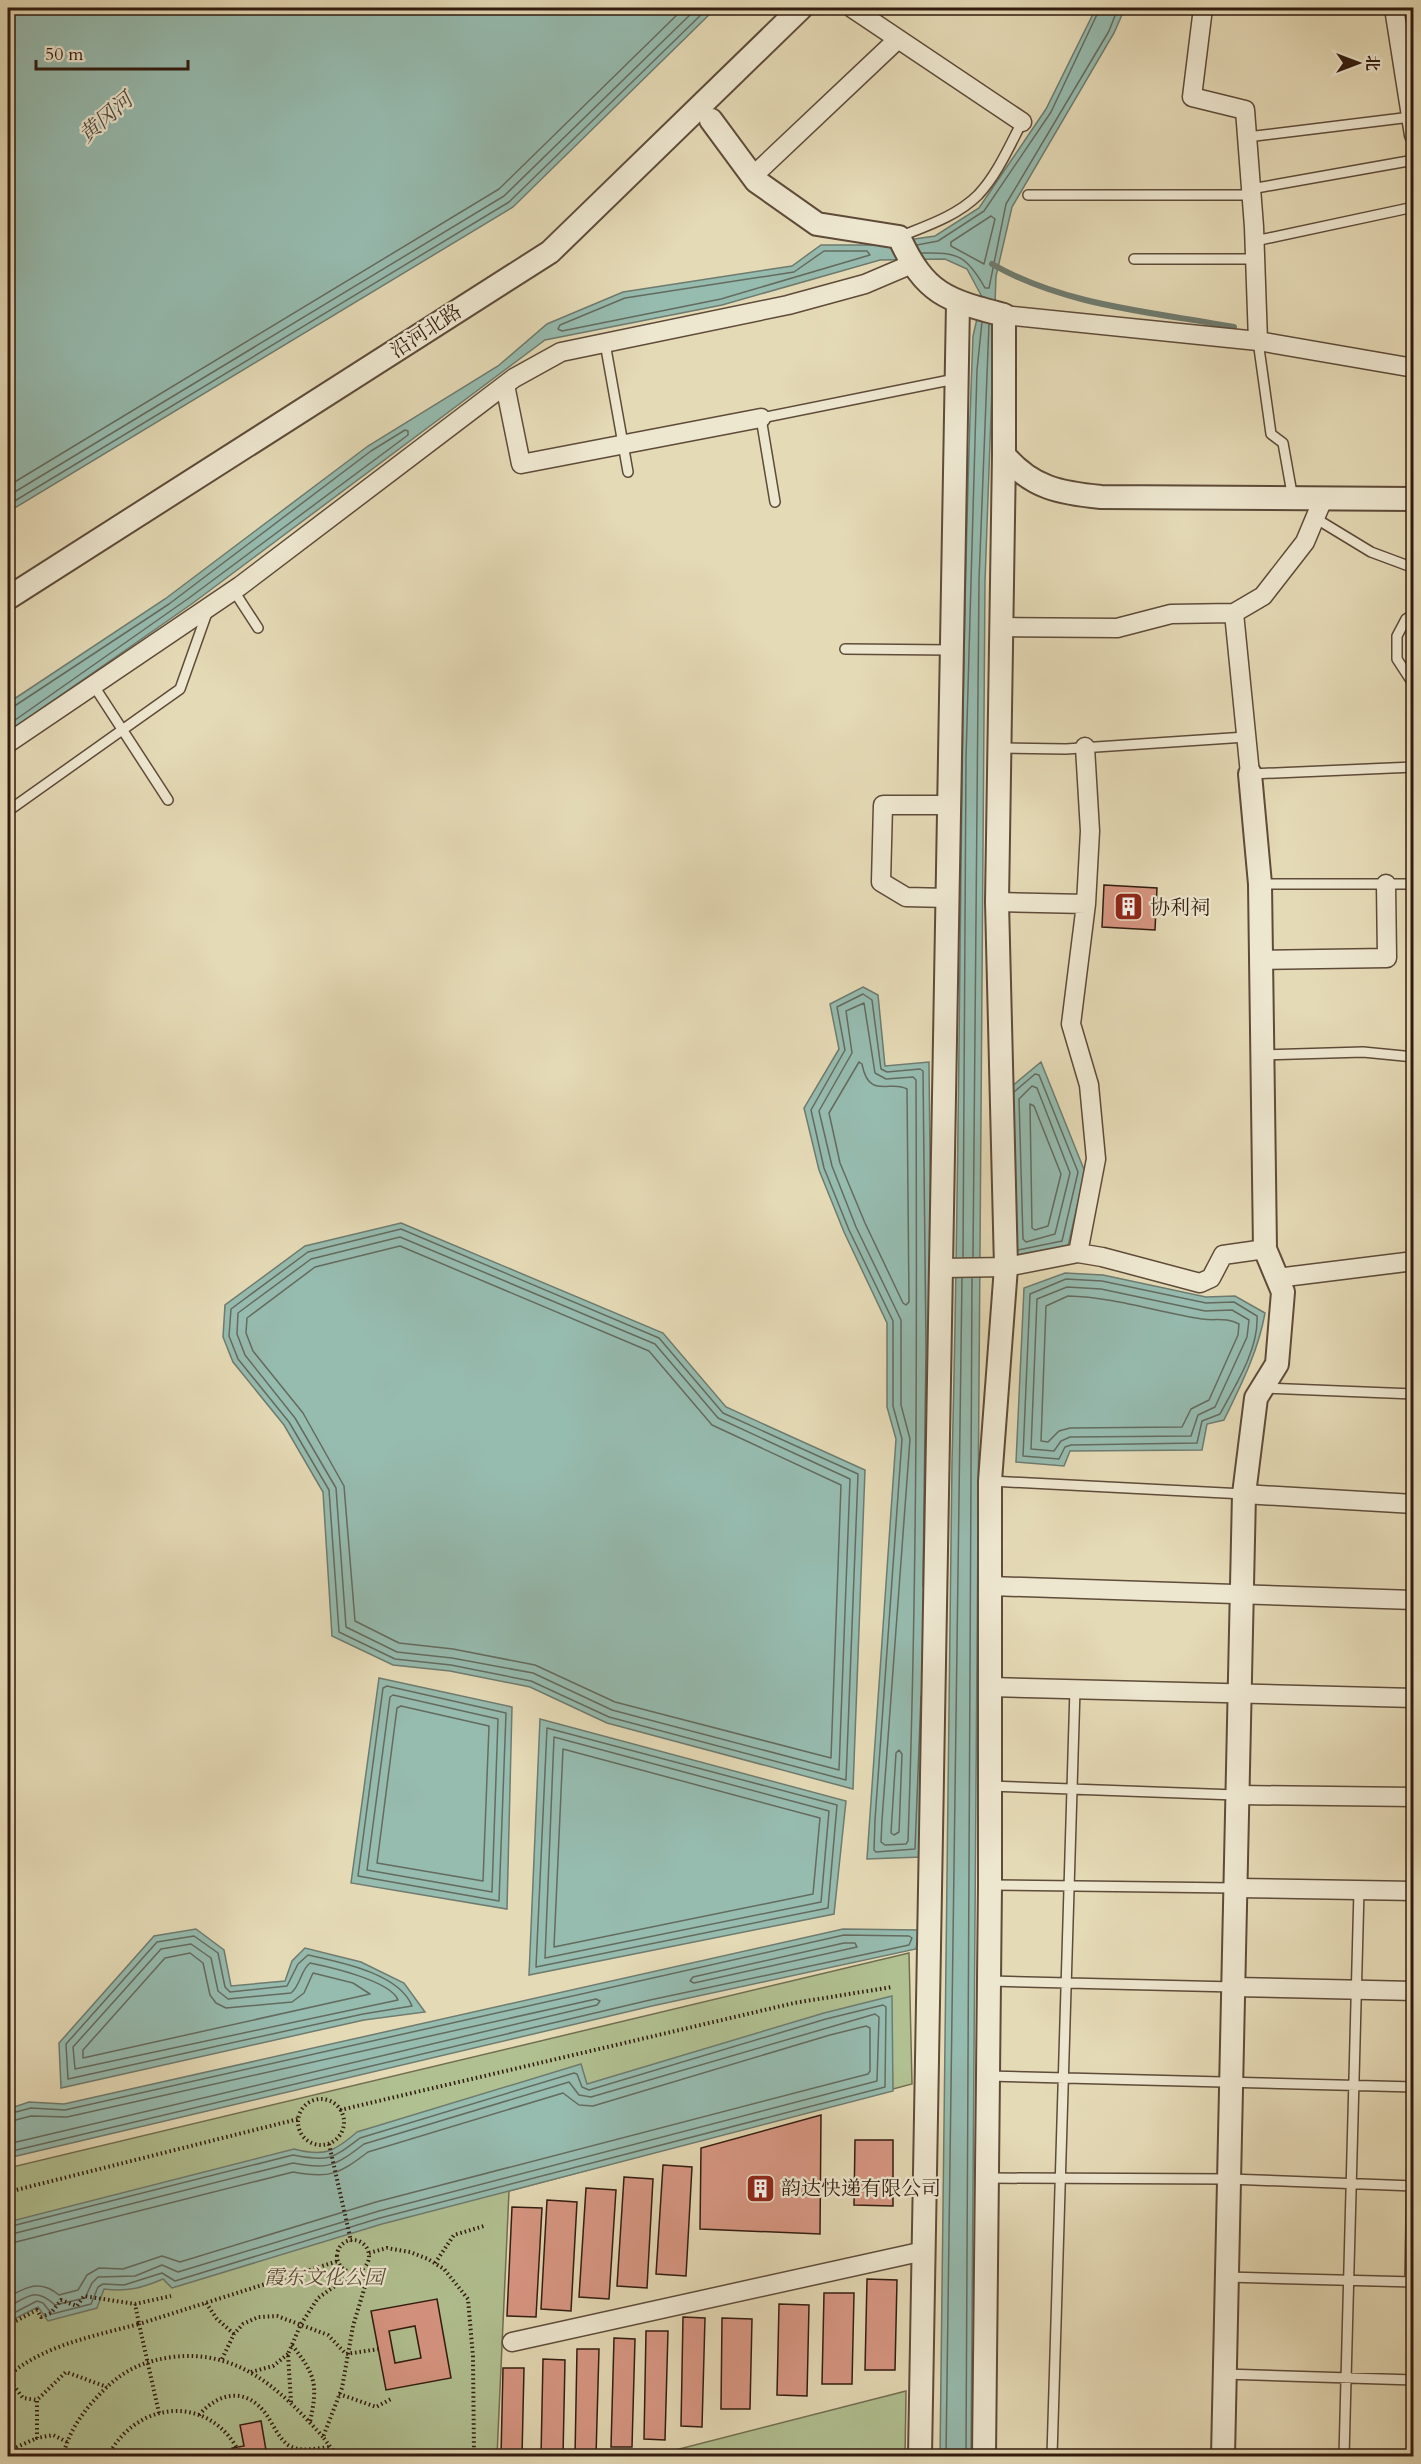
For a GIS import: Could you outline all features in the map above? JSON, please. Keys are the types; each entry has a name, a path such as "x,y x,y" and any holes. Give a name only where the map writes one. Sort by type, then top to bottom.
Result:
{"street":[{"name":"沿河北路","path":"8,597 549,252 801,8"},
{"path":"852,8 1022,122"},
{"path":"1203,8 1192,97 1245,110 1255,250 1258,341"},
{"path":"1394,8 1413,135"},
{"path":"753,176 898,39"},
{"path":"711,120 753,176 817,224 899,237 912,264 926,282 958,303 1004,315 1258,341 1413,368"},
{"path":"8,743 234,591 505,385 561,352 788,305 866,284 912,264"},
{"path":"920,2457 958,303"},
{"path":"984,2457 990,1885 990,1481 1006,1267 997,902 1004,315"},
{"path":"505,385 521,464 761,418"},
{"path":"1004,455 1014,467 1032,480 1060,493 1101,497 1293,500 1319,509 1413,499"},
{"path":"1001,627 1117,628 1171,614 1234,613 1263,596 1305,542 1319,509"},
{"path":"1223,2457 1244,1494 1256,1398 1277,1364 1283,1292 1265,1249 1260,884 1234,613"},
{"path":"1078,1253 1096,1159 1089,1085 1071,1024 1086,904 1090,831 1085,747"},
{"path":"948,898 906,897 881,882 883,805 950,805"},
{"path":"1261,960 1387,958 1386,884"},
{"path":"997,902 1086,904"},
{"path":"942,1268 1006,1267 1078,1253 1102,1257 1200,1283 1211,1278 1223,1255 1265,1249"},
{"path":"1277,1278 1413,1261"},
{"path":"1244,1494 1413,1504"},
{"path":"990,1586 1413,1600"},
{"path":"989,1687 1413,1698"},
{"path":"1239,1795 1413,1797"},
{"path":"1236,1888 1413,1891"},
{"path":"1234,1987 1413,1991"},
{"path":"512,2342 924,2251"}],"lane":[{"path":"1247,137 1411,117"},
{"path":"899,237 947,217 977,196 994,174 1022,122"},
{"path":"1028,195 1251,192 1413,160"},
{"path":"1134,259 1255,250 1413,207"},
{"path":"1258,341 1271,434 1283,443 1293,500"},
{"path":"606,343 628,472"},
{"path":"775,502 761,418 956,379"},
{"path":"1319,509 1371,552 1413,567"},
{"path":"234,591 258,628"},
{"path":"8,811 180,689 209,608"},
{"path":"1250,774 1413,767 1413,682 1397,659 1397,636 1406,619 1413,614"},
{"path":"845,649 952,650"},
{"path":"94,686 168,800"},
{"path":"999,748 1085,747 1246,737"},
{"path":"1260,884 1413,884"},
{"path":"1263,1054 1363,1052 1413,1057"},
{"path":"1262,1388 1413,1394"},
{"path":"990,1481 1244,1494"},
{"path":"1052,2457 1075,1689"},
{"path":"989,1786 1239,1795"},
{"path":"990,1885 1236,1888"},
{"path":"1344,2457 1359,1890"},
{"path":"988,1981 1234,1987"},
{"path":"1227,2277 1412,2282 1413,2048"},
{"path":"988,2076 1413,2087"},
{"path":"987,2178 1229,2179 1413,2186"},
{"path":"1224,2374 1413,2380"}],"path":[{"path":"340,2110 794,2002 892,1987"},
{"path":"313,2100 328,2100 340,2110 343,2117 341,2133 329,2144 308,2141 299,2130 298,2119 302,2109 313,2100"},
{"path":"8,2192 298,2119"},
{"path":"329,2144 351,2241"},
{"path":"435,2263 454,2235 484,2226"},
{"path":"251,2372 273,2366 288,2354 301,2324 318,2298 355,2272 367,2264 369,2253 364,2244 351,2241 341,2247 338,2261 344,2269 355,2272 365,2275 366,2283 346,2354 339,2394 323,2437"},
{"path":"369,2253 387,2248 410,2252 435,2263 444,2269 468,2299 473,2357 474,2457"},
{"path":"37,2400 23,2398 8,2377 22,2363 72,2342 140,2324 338,2261"},
{"path":"8,2325 37,2310 41,2317 51,2313 61,2300 77,2306 84,2296 135,2304 171,2296"},
{"path":"206,2303 217,2319 234,2334"},
{"path":"135,2304 159,2413"},
{"path":"222,2360 234,2334 243,2324 258,2317 277,2316 328,2335 346,2354"},
{"path":"292,2345 311,2369 314,2385 310,2422"},
{"path":"346,2354 379,2349"},
{"path":"288,2354 291,2402"},
{"path":"63,2457 67,2442 81,2415 107,2387 147,2360 190,2355 222,2360 251,2372 291,2402 338,2457"},
{"path":"37,2438 37,2400 66,2372 107,2387"},
{"path":"339,2394 376,2407 393,2398"},
{"path":"199,2415 211,2402 222,2396 245,2398 259,2405 289,2445 302,2450 331,2447"},
{"path":"108,2457 116,2440 133,2424 159,2413 177,2411 199,2415 220,2426 235,2443 241,2457"},
{"path":"8,2451 37,2438 53,2435 67,2442"},
{"path":"302,2450 308,2457"}],"green space":[{"name":"霞东文化公园","path":"909,1953 912,2084 509,2191 497,2456 8,2456 8,2168"},
{"path":"906,2391 905,2456 652,2456"}],"water":[{"name":"黄冈河","path":"8,8 716,8 513,207 8,512"},
{"path":"1096,8 1125,8 1114,33 1012,207 996,276 985,581 971,2456 940,2456 962,759 973,336 982,297 967,269 945,259 880,260 722,305 545,340 193,603 8,732 8,703 165,599 368,446 498,366 547,324 623,292 792,266 821,245 873,245 935,236 979,208 1046,109"},
{"path":"863,987 878,995 885,1066 929,1062 932,1347 921,1857 867,1859 896,1439 887,1407 887,1323 844,1232 819,1170 804,1108 839,1049 830,1004"},
{"path":"1041,1062 1085,1172 1068,1246 1019,1257 1010,1253 1005,1092"},
{"path":"401,1223 663,1333 726,1407 865,1470 853,1789 607,1723 530,1687 450,1671 393,1665 332,1636 323,1492 284,1425 233,1362 223,1337 225,1305 305,1246"},
{"path":"1065,1273 1103,1275 1206,1297 1235,1296 1265,1313 1258,1341 1243,1381 1224,1420 1207,1424 1202,1450 1070,1451 1064,1466 1016,1462 1024,1288"},
{"path":"379,1678 512,1707 507,1909 351,1883"},
{"path":"540,1719 846,1801 834,1914 529,1975"},
{"path":"196,1929 224,1950 231,1986 285,1981 292,1961 305,1948 361,1962 404,1983 425,2012 364,2020 61,2088 59,2043 154,1936"},
{"path":"843,1929 919,1930 916,1949 652,2006 8,2158 8,2109 29,2102 64,2104"},
{"path":"892,1996 893,2091 382,2224 172,2288 163,2279 134,2288 104,2289 97,2308 48,2321 38,2307 8,2322 8,2222 294,2149 313,2153 328,2151 342,2144 357,2132 581,2064 587,2084 824,2013"}],"building":[{"name":"协利祠","path":"1104,885 1157,888 1155,930 1102,927"},
{"name":"韵达快递有限公司","path":"821,2115 820,2234 700,2229 701,2148"},
{"path":"855,2140 893,2140 893,2206 854,2205"},
{"path":"663,2165 692,2167 686,2276 656,2274"},
{"path":"624,2177 653,2179 647,2288 617,2286"},
{"path":"586,2188 616,2190 609,2299 579,2297"},
{"path":"547,2200 577,2202 571,2311 541,2309"},
{"path":"512,2207 542,2208 536,2317 507,2316"},
{"path":"867,2279 897,2280 895,2370 865,2370"},
{"path":"824,2293 854,2293 852,2384 822,2384"},
{"path":"437,2299 451,2378 386,2390 371,2311","holes":["415,2326 421,2358 395,2363 389,2331"]},
{"path":"779,2304 809,2305 807,2396 777,2395"},
{"path":"683,2317 705,2318 702,2427 681,2426"},
{"path":"722,2318 752,2319 750,2409 721,2409"},
{"path":"646,2331 668,2331 665,2440 644,2439"},
{"path":"614,2338 635,2339 632,2447 611,2447"},
{"path":"577,2349 599,2349 596,2456 575,2456"},
{"path":"543,2359 565,2360 563,2456 541,2456"},
{"path":"503,2368 524,2368 522,2456 501,2456"},
{"path":"261,2421 267,2456 234,2456 232,2448 244,2446 240,2425"}],"waterway":[{"path":"992,264 1020,278 1079,298 1141,312 1234,327"}],"place":[{"name":"协利祠","path":"1129,907"},
{"name":"韵达快递有限公司","path":"760,2188"}]}
